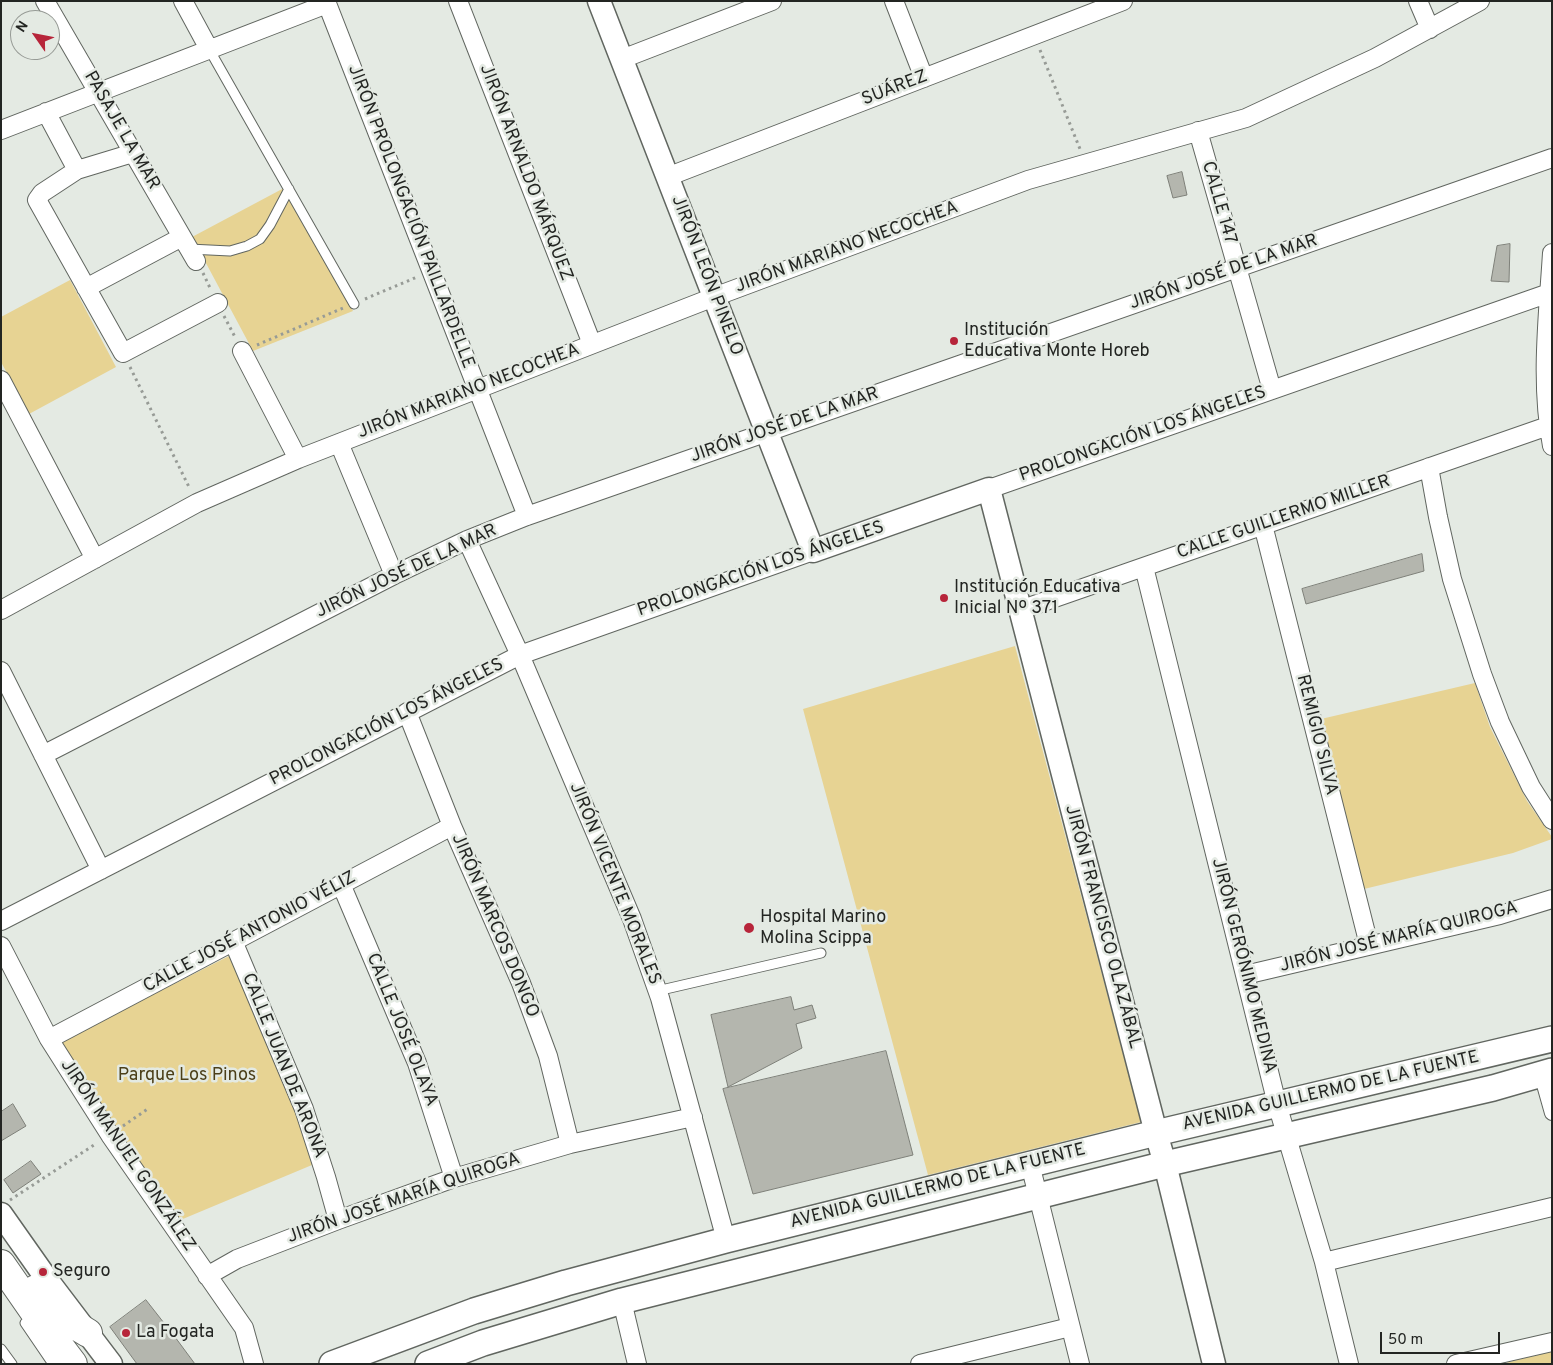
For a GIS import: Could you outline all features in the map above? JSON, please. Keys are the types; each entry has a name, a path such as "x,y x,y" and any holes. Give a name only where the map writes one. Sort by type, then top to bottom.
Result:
{"main road":[{"name":"AVENIDA GUILLERMO DE LA FUENTE","path":"346,1361 474,1310 726,1240 1156,1133 1552,1039"},
{"name":"AVENIDA GUILLERMO DE LA FUENTE","path":"428,1364 483,1343 622,1301 1165,1164 1493,1088 1546,1073"},
{"path":"1,1254 60,1316 88,1333"},
{"path":"1,1264 73,1364"}],"street":[{"name":"PASAJE LA MAR","path":"45,1 189,249"},
{"path":"183,1 209,49"},
{"name":"JIRÓN ARNALDO MÁRQUEZ","path":"458,1 592,344"},
{"name":"JIRÓN LEÓN PINELO","path":"599,1 813,551"},
{"path":"622,59 772,1"},
{"path":"894,1 924,78"},
{"name":"SUÁREZ","path":"667,177 1123,1"},
{"path":"1418,1 1430,29"},
{"name":"JIRÓN MARIANO NECOCHEA","path":"1,610 197,504 298,459 714,297 1028,180 1246,118 1375,58 1480,1"},
{"path":"1,130 326,3"},
{"name":"JIRÓN PROLONGACIÓN PAILLARDELLE","path":"326,3 527,516"},
{"path":"46,112 77,170"},
{"name":"CALLE 147","path":"1198,131 1272,390"},
{"path":"133,153 77,170 42,194 37,200 86,288 123,353 218,303"},
{"name":"JIRÓN JOSÉ DE LA MAR","path":"43,755 394,575 467,540 527,516 1552,158"},
{"path":"86,288 189,249"},
{"path":"1552,252 1546,378 1548,426 1552,446"},
{"name":"PROLONGACIÓN LOS ÁNGELES","path":"1,922 520,654 1551,292"},
{"path":"242,351 298,459"},
{"path":"1,380 95,559"},
{"name":"CALLE GUILLERMO MILLER","path":"1020,610 1548,426"},
{"path":"339,443 394,575"},
{"path":"1429,467 1452,579 1482,674 1500,722 1527,779 1552,820"},
{"name":"JIRÓN FRANCISCO OLAZÁBAL","path":"989,490 1165,1164 1214,1364"},
{"name":"REMIGIO SILVA","path":"1263,525 1369,946"},
{"name":"JIRÓN VICENTE MORALES","path":"467,540 520,654 632,918 657,991 726,1240"},
{"name":"JIRÓN GERÓNIMO MEDINA","path":"1144,567 1277,1104 1324,1262 1349,1364"},
{"path":"1,672 101,870"},
{"name":"JIRÓN MARCOS DONGO","path":"408,712 452,826 521,983 548,1056 570,1144"},
{"name":"CALLE JOSÉ ANTONIO VÉLIZ","path":"49,1039 452,826"},
{"name":"CALLE JOSÉ OLAYA","path":"341,884 417,1063 454,1178"},
{"name":"JIRÓN JOSÉ MARÍA QUIROGA","path":"1245,975 1500,915 1552,899"},
{"name":"CALLE JUAN DE ARONA","path":"233,941 304,1109 338,1220"},
{"name":"JIRÓN MANUEL GONZÁLEZ","path":"1,946 49,1039 110,1135 244,1328 254,1364"},
{"path":"1546,1073 1552,1113"},
{"name":"JIRÓN JOSÉ MARÍA QUIROGA","path":"207,1276 237,1259 454,1178 570,1144 692,1117"},
{"path":"1030,1164 1080,1364"},
{"path":"5,1207 51,1285 111,1364"},
{"path":"1324,1262 1552,1207"},
{"path":"622,1301 638,1364"},
{"path":"920,1364 1070,1327"},
{"path":"1456,1364 1552,1342"}],"lane":[{"path":"209,49 354,304"},
{"path":"189,249 230,251 247,246 260,238 270,225 289,189"},
{"path":"657,991 821,953"},
{"path":"18,1313 53,1364"},
{"path":"1,1349 12,1364"}],"path":[{"path":"1034,35 1086,163"},
{"path":"242,351 431,271"},
{"path":"123,353 197,504"},
{"path":"5,1207 150,1108"}],"green space":[{"path":"284,188 353,311 253,351 192,237"},
{"path":"70,280 116,367 29,414 1,362 1,317"},
{"path":"1015,646 1141,1122 928,1175 803,709"},
{"path":"1475,683 1490,727 1527,801 1552,839 1513,853 1364,889 1321,719"},
{"name":"Parque Los Pinos","path":"231,955 297,1115 312,1165 178,1221 134,1157 60,1042"},
{"path":"1552,1351 1552,1364 1502,1364"}],"building":[{"path":"1182,172 1187,195 1173,198 1167,176"},
{"path":"1510,244 1509,282 1491,281 1497,246"},
{"path":"1422,554 1424,571 1306,604 1302,589"},
{"path":"791,997 794,1010 812,1005 816,1018 796,1024 802,1048 728,1087 711,1015"},
{"path":"886,1051 913,1155 753,1194 723,1089"},
{"path":"13,1104 26,1126 1,1141 1,1112"},
{"path":"31,1161 41,1174 13,1193 4,1180"},
{"path":"146,1300 195,1364 137,1364 110,1327"}],"place":[{"name":"Institución Educativa Monte Horeb","path":"954,341"},
{"name":"Institución Educativa Inicial Nº 371","path":"944,598"},
{"name":"Hospital Marino Molina Scippa","path":"749,928"},
{"name":"Seguro","path":"43,1272"},
{"name":"La Fogata","path":"126,1333"}]}
